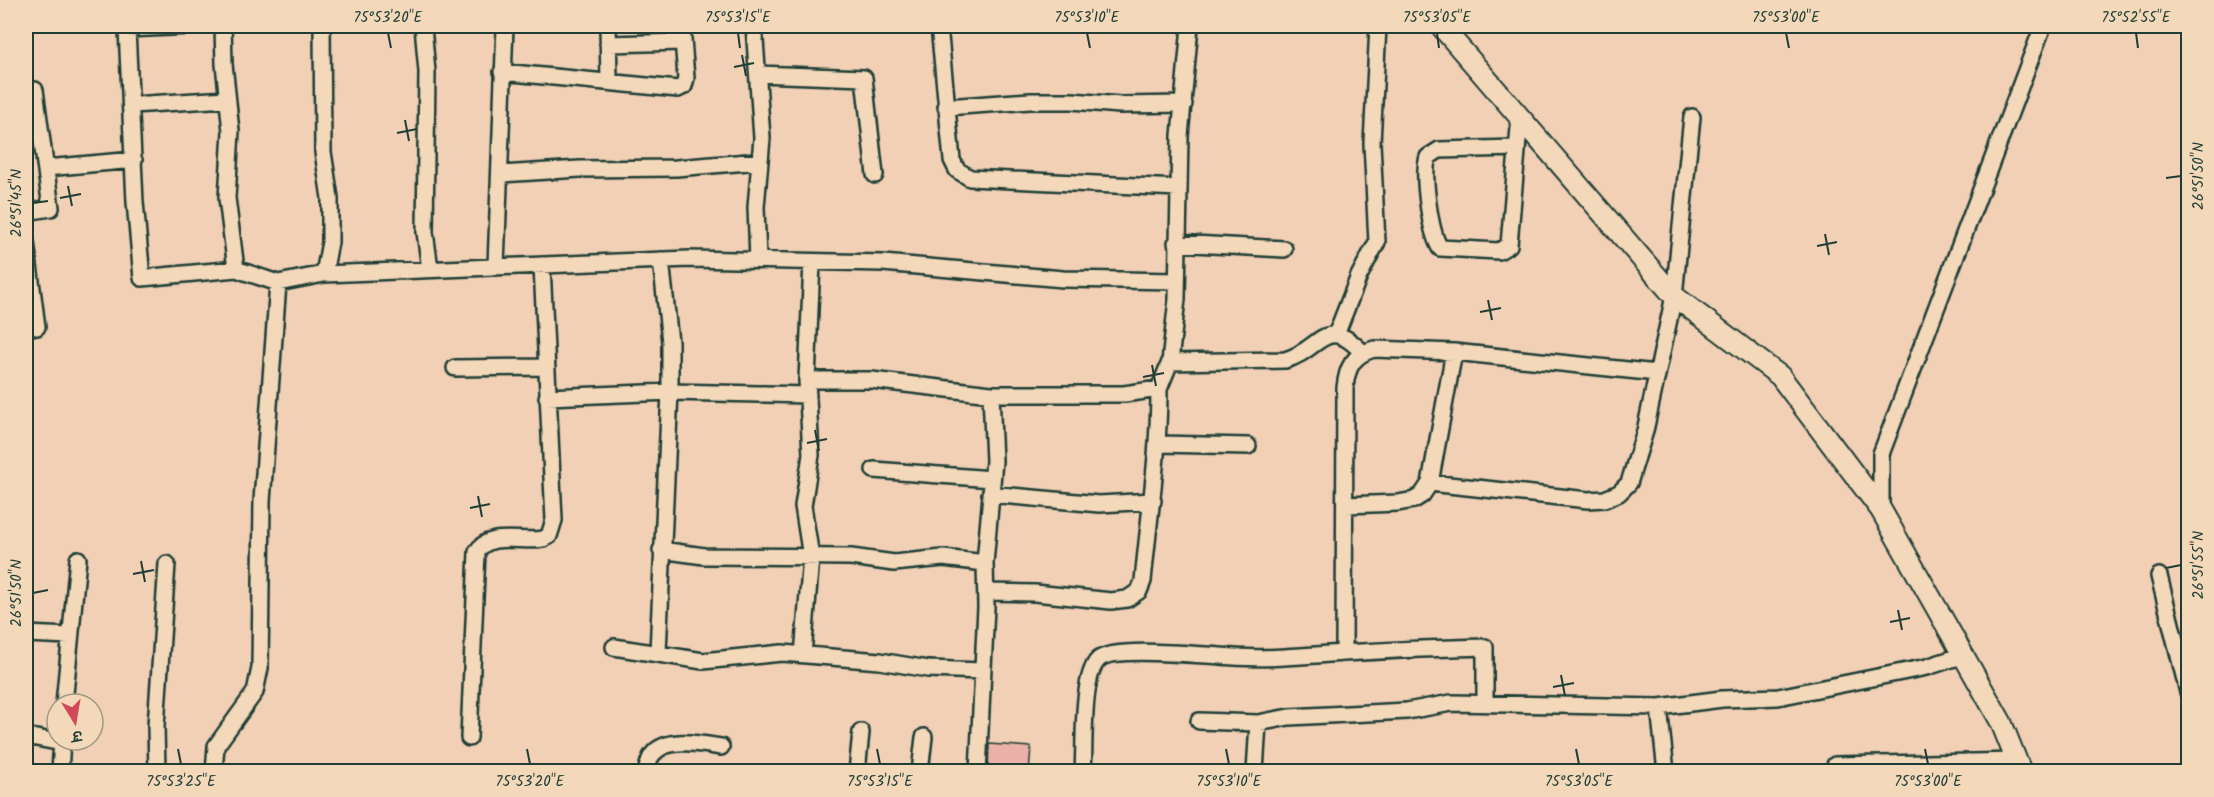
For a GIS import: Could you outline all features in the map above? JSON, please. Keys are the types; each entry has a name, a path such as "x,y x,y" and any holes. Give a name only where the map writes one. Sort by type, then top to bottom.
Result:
{"street":[{"path":"193,26 127,29 142,278 236,269 278,283 324,274 661,260 758,260 882,263 1063,279 1177,281"},
{"path":"223,26 231,131 227,198 236,269"},
{"path":"322,26 321,106 330,231 324,274"},
{"path":"423,26 427,72 425,232 430,269"},
{"path":"496,266 505,26"},
{"path":"608,26 609,81"},
{"path":"502,72 678,89 684,86 682,26"},
{"path":"753,26 762,138 756,207 758,260"},
{"path":"939,26 952,160 957,170 970,178 1178,188"},
{"path":"986,592 1035,593 1111,601 1127,599 1139,591 1143,581 1159,444 1159,389 1170,362 1177,281 1178,188 1190,26"},
{"path":"1336,335 1359,276 1377,242 1372,143 1378,26"},
{"path":"1441,26 1456,33 1520,116 1674,296 1780,376 1881,510 1965,655 2001,722 2019,766 1834,765"},
{"path":"1881,510 1881,454 2043,26"},
{"path":"608,44 683,42"},
{"path":"758,74 864,78 875,175"},
{"path":"26,90 35,90 51,208 26,212"},
{"path":"132,105 227,99"},
{"path":"946,107 1030,101 1072,101 1120,105 1184,104"},
{"path":"1517,148 1439,150 1428,157 1430,209 1435,240 1440,248 1499,251 1509,245 1520,116"},
{"path":"1430,483 1588,500 1605,499 1619,493 1629,483 1645,431 1674,296 1692,117"},
{"path":"46,168 134,160"},
{"path":"501,174 580,169 676,168 760,161"},
{"path":"26,242 37,327"},
{"path":"1176,243 1284,249"},
{"path":"658,652 670,392 670,342 661,260"},
{"path":"803,655 811,557 803,506 811,455 807,388 812,262"},
{"path":"469,738 477,552 480,545 490,540 543,540 549,536 554,520 542,265"},
{"path":"214,771 216,746 255,692 260,668 262,501 278,283"},
{"path":"1170,362 1285,360 1298,357 1316,341 1336,335 1347,337 1362,352"},
{"path":"1344,653 1345,388 1347,370 1362,352 1374,349 1454,352 1657,373"},
{"path":"1346,505 1398,503 1414,500 1422,495 1430,483 1454,352"},
{"path":"455,368 547,367"},
{"path":"547,397 807,388 871,380 991,394 1124,394 1159,389"},
{"path":"978,771 986,563 994,461 991,394"},
{"path":"1159,444 1248,446"},
{"path":"874,470 1099,504 1153,501"},
{"path":"661,550 704,556 851,557 894,563 943,558 986,563"},
{"path":"65,692 78,559"},
{"path":"157,771 156,726 167,564"},
{"path":"2159,576 2188,692"},
{"path":"26,634 70,636"},
{"path":"614,647 703,660 782,653 880,661 928,669 982,671"},
{"path":"1083,771 1088,691 1093,667 1100,658 1112,653 1182,653 1257,660 1344,653 1485,647 1485,704"},
{"path":"1199,721 1258,723 1289,717 1407,711 1451,703 1659,707 1722,699 1778,697 1927,667 1965,655"},
{"path":"1659,707 1666,771"},
{"path":"1255,771 1258,723"},
{"path":"856,771 861,732"},
{"path":"26,736 45,739"},
{"path":"920,771 924,737"},
{"path":"646,771 652,754 661,747 680,743 721,747"},
{"path":"60,771 61,752"}],"building":[{"path":"989,744 1031,747 1029,771 988,771"}]}
